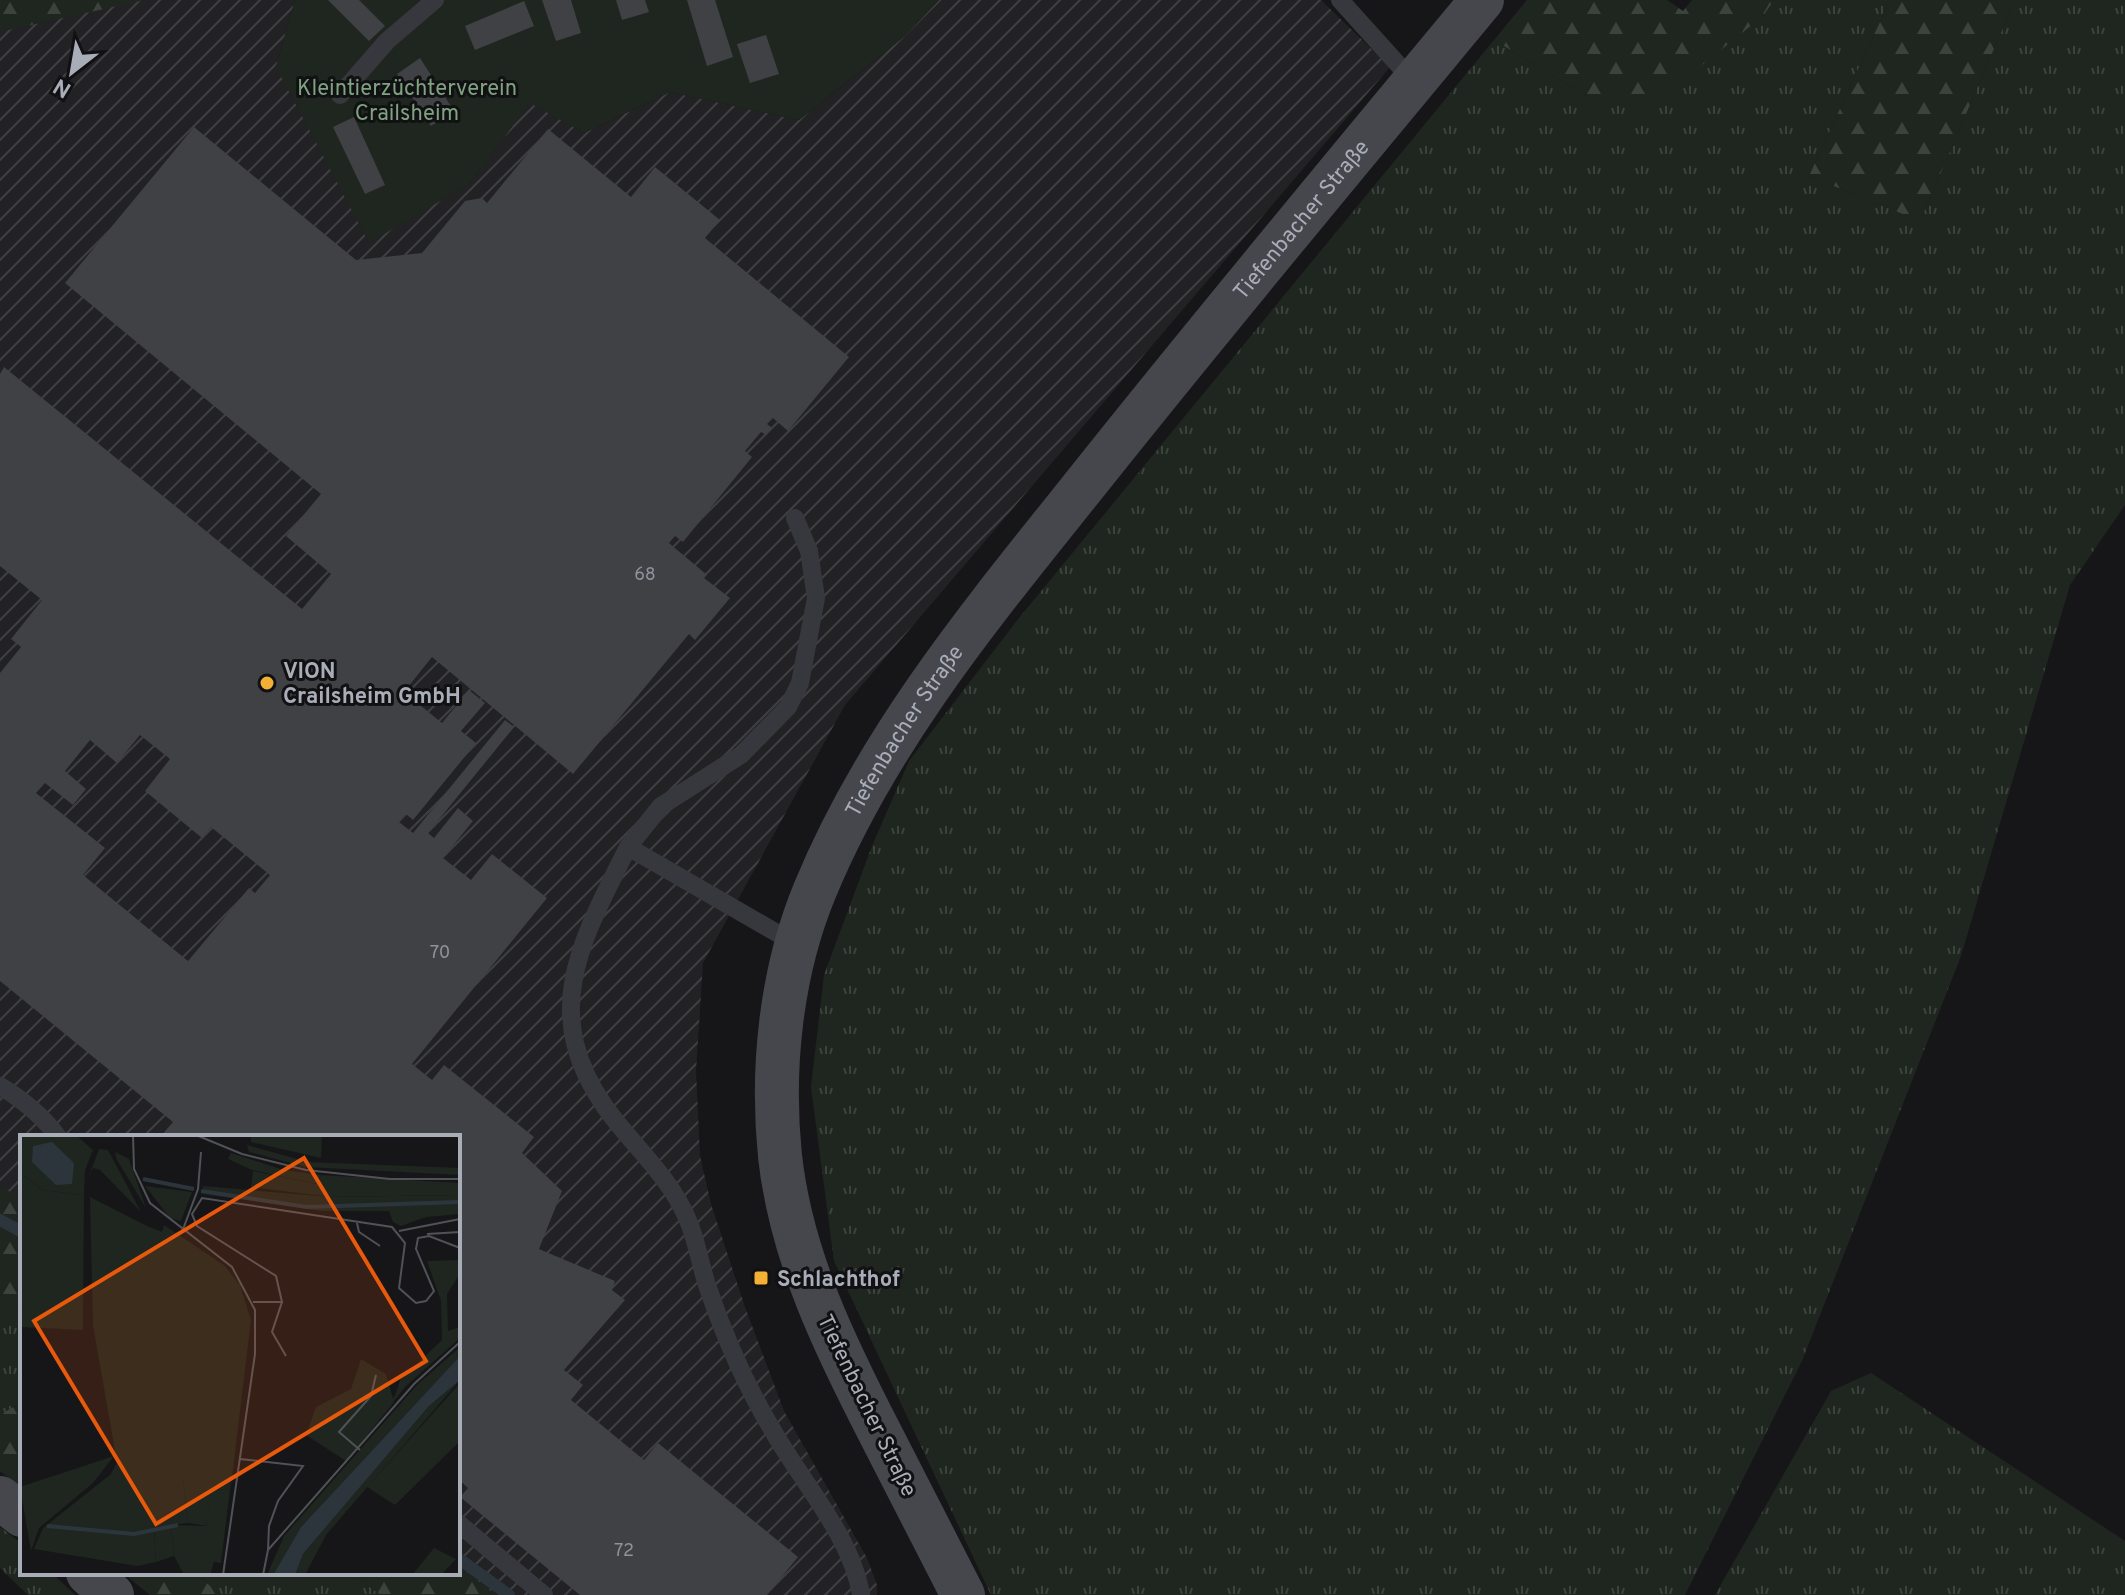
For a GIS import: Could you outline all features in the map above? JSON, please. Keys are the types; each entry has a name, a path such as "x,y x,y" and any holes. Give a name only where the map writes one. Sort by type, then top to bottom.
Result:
{"main road":[{"name":"Tiefenbacher Straße","path":"963,1595 844,1364 811,1285 791,1221 781,1157 777,1090 783,1014 796,944 815,890 852,812 894,737 964,636 1197,344 1482,0"},
{"path":"0,1498 20,1513"},
{"path":"90,1575 112,1595"}],"lane":[{"path":"340,95 387,41 435,0"},
{"path":"1340,0 1414,82"},
{"path":"795,518 809,551 816,598 800,683 788,707 770,729 741,755 661,806 628,847 592,920 573,974 569,1017 578,1056 604,1106 670,1185 688,1220 707,1285 733,1354 763,1415 843,1540 858,1577 861,1595"},
{"path":"628,847 796,944"},
{"path":"0,1086 21,1099 56,1135"},
{"path":"460,1525 544,1595"}],"shaded area":[{"name":"VION Crailsheim GmbH","path":"0,0 295,0 276,67 469,184 530,102 584,133 670,92 799,120 905,36 939,0 1321,0 1390,67 845,705 703,963 696,1071 700,1156 711,1204 784,1411 867,1558 877,1585 877,1595 428,1595 455,1575 460,1575 460,1135 20,1135 20,1226 0,1214"}],"green space":[{"path":"0,0 144,0 0,32"},
{"name":"Kleintierzüchterverein Crailsheim","path":"295,0 939,0 905,36 799,120 670,92 584,133 530,103 469,184 369,243 276,67"},
{"path":"1527,0 1667,0 1683,11 1692,0 1774,0 1763,16 1655,103 1587,96 1494,40"},
{"path":"1774,0 1890,0 1809,176 1920,221 2015,0 2125,0 2125,505 2070,585 1961,956 1802,1361 1685,1595 991,1595 834,1261 811,1087 824,975 872,846 909,761 1019,618 1494,40 1587,96 1763,16"},
{"path":"1890,0 2015,0 1920,221 1809,176"},
{"path":"0,1186 20,1198 20,1311 0,1293"},
{"path":"0,1293 20,1311 20,1410 15,1406 0,1415"},
{"path":"1871,1373 2125,1541 2125,1595 1715,1595 1831,1391"},
{"path":"15,1406 20,1410 20,1487 0,1471 0,1415"},
{"path":"0,1527 20,1542 20,1575 54,1575 75,1595 28,1595 0,1568"},
{"path":"460,1567 496,1595 381,1595 353,1575 460,1575"},
{"path":"125,1575 198,1575 220,1595 150,1595"},
{"path":"198,1575 353,1575 381,1595 220,1595"}],"building":[{"path":"328,0 359,0 385,26 369,41"},
{"path":"542,0 571,0 581,33 556,41"},
{"path":"616,0 645,0 649,12 622,20"},
{"path":"687,0 715,0 733,57 707,66"},
{"path":"524,1 534,26 475,50 465,26"},
{"path":"766,35 779,74 750,83 737,44"},
{"path":"420,58 454,111 431,126 397,74"},
{"path":"354,117 385,185 365,194 333,127"},
{"path":"194,127 356,260 422,253 465,201 482,198 487,203 548,129 631,197 655,167 720,220 705,238 849,357 788,431 773,418 767,424 772,428 766,435 761,432 745,451 752,457 683,542 675,536 669,543 707,575 704,578 730,598 695,640 689,634 573,774 432,657 404,692 442,723 469,690 485,703 461,731 476,743 413,820 406,814 399,822 413,833 505,720 514,727 428,833 434,838 458,808 473,821 443,858 471,880 492,854 547,898 412,1064 432,1080 444,1065 534,1137 522,1153 562,1191 539,1249 615,1281 612,1290 625,1300 564,1370 583,1385 571,1400 644,1460 658,1443 798,1557 767,1595 580,1595 460,1497 468,1488 460,1481 460,1135 162,1135 173,1122 0,981 0,673 21,647 11,639 42,600 0,566 0,374 4,367 302,609 331,574 286,536 321,494 65,283","holes":["140,735 170,759 145,791 202,838 211,827 270,875 255,893 249,888 188,961 83,875 105,848 36,793 45,783 73,805 86,789 65,771 90,740 117,763"]}],"waterway":[{"path":"0,1220 20,1231"},
{"path":"460,1559 509,1595"}],"place":[{"name":"VION Crailsheim GmbH","path":"267,683"},
{"name":"Schlachthof","path":"761,1278"}]}
